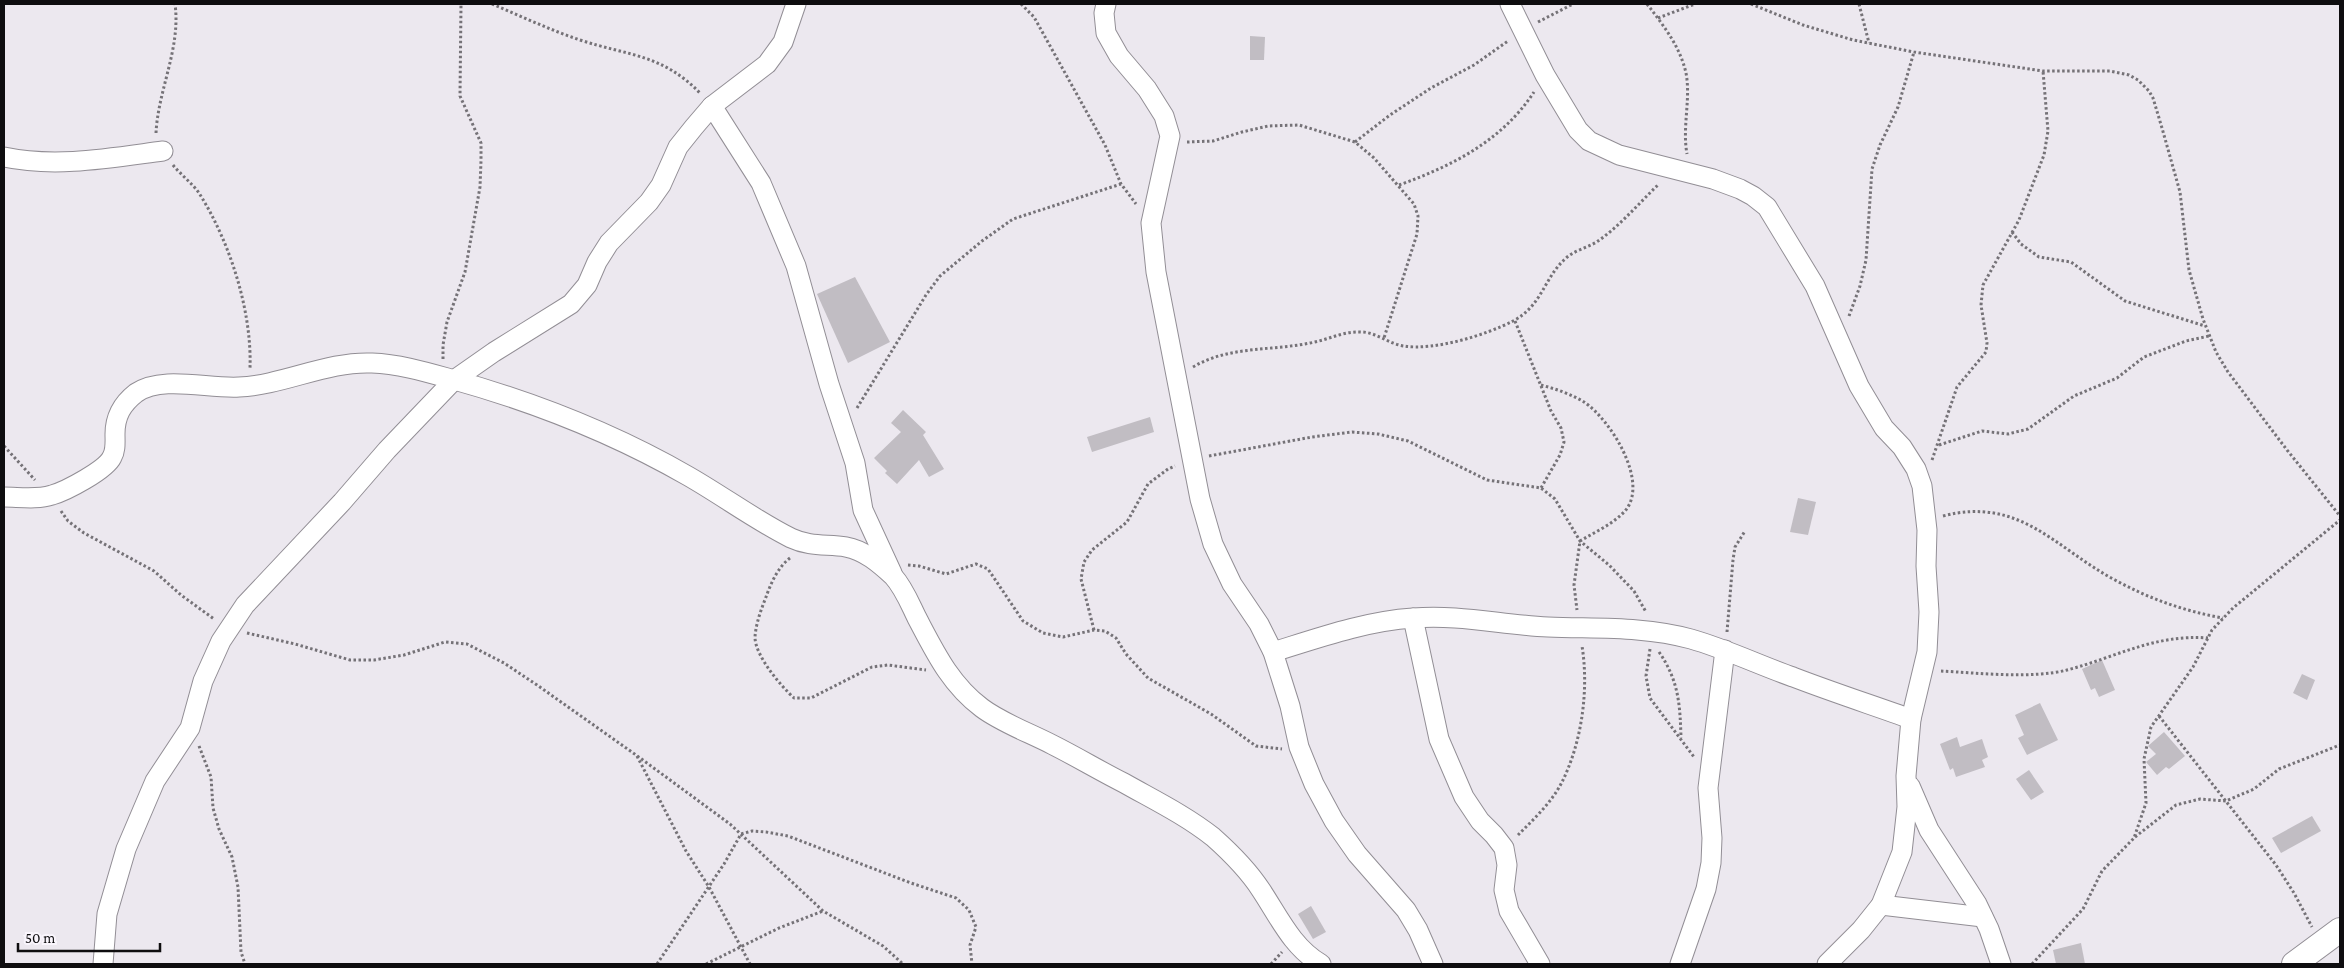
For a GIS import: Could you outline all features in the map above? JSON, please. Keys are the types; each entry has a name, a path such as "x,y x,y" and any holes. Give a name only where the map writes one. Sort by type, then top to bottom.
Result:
{"street":[{"path":"103,964 107,914 126,849 155,781 190,728 203,681 221,642 245,605 342,502 449,378 571,304 587,285 597,262 609,243 649,202 661,184 678,147 712,106 767,64 783,42 796,4"},
{"path":"1106,4 1104,13 1106,33 1119,56 1147,89 1164,116 1170,136 1151,223 1156,272 1192,460 1213,544 1232,584 1259,624 1273,652 1290,706 1299,747 1314,784 1334,820 1357,854 1406,910 1418,930 1432,964"},
{"path":"1510,4 1545,75 1578,130 1589,141 1619,155 1682,171 1740,189 1767,207 1815,286 1859,386 1884,428 1906,454 1919,479 1926,521 1929,612 1927,652 1911,719 1906,776 1907,807 1902,852 1881,905 1861,930 1827,964"},
{"path":"712,106 746,156 776,215 796,266 829,384 855,463 863,510 892,573 944,670 959,688 984,710 1076,756 1175,811 1212,836 1239,861 1260,889 1293,941 1312,959 1321,964"},
{"path":"4,157 29,162 82,161 163,151"},
{"path":"4,496 50,496 81,480 112,460 116,448 117,416 131,399 146,388 167,383 225,388 250,387 341,366 371,362 404,367 497,391 588,425 682,472 760,522 805,544 848,547 862,552 892,573"},
{"path":"1273,652 1358,628 1413,618 1453,618 1579,628 1620,628 1652,636 1690,639 1725,650 1911,719"},
{"path":"1413,618 1434,720 1451,771 1464,798 1480,821 1504,848 1507,865 1504,890 1509,911 1540,964"},
{"path":"1680,964 1706,889 1711,863 1712,838 1708,788 1725,650"},
{"path":"1906,776 1929,830 1983,917 2001,964"},
{"path":"1881,905 1983,917"},
{"path":"2294,964 2340,930"}],"path":[{"path":"175,4 174,38 169,71 158,108 156,132 163,151 198,192 214,220 233,268 243,296 248,326 251,351 250,387"},
{"path":"449,378 443,345 465,272 480,187 481,161 480,143 460,96 461,4"},
{"path":"492,4 580,39 640,56 669,67 690,83 712,106"},
{"path":"1022,4 1034,17 1105,145 1121,184 1151,223"},
{"path":"1355,142 1390,115 1431,88 1474,65 1523,30 1574,4"},
{"path":"1177,380 1189,369 1204,361 1225,354 1304,344 1344,332 1363,332 1402,346 1426,347 1492,330 1515,321 1536,304 1556,268 1567,257 1598,241 1682,171 1686,74 1668,30 1647,4"},
{"path":"1658,18 1694,4"},
{"path":"1751,4 1803,25 1869,43 1914,52 2043,71 2110,71 2129,75 2149,91 2162,128 2180,192 2190,270 2209,336 2228,372 2340,516"},
{"path":"1859,4 1869,43"},
{"path":"1839,341 1860,286 1866,260 1872,169 1880,145 1898,106 1914,52"},
{"path":"1919,479 1931,463 1939,445 1957,388 1986,352 1987,343 1981,305 1983,285 2012,232 2032,188 2044,155 2048,131 2043,71"},
{"path":"1399,185 1435,172 1466,157 1489,140 1526,104 1545,75"},
{"path":"1170,136 1179,141 1193,144 1213,141 1268,126 1299,125 1355,142 1374,158 1414,204 1418,216 1418,234 1384,338"},
{"path":"843,426 869,390 926,295 940,276 982,241 1013,219 1121,184"},
{"path":"2012,232 2021,244 2039,257 2072,262 2125,301 2205,326"},
{"path":"1515,321 1561,428 1564,442 1560,456 1540,488"},
{"path":"1939,445 1982,431 2008,434 2028,429 2074,396 2117,378 2144,356 2186,341 2209,336"},
{"path":"1541,385 1564,392 1585,403 1603,420 1629,464 1635,491 1626,510 1605,526 1580,541"},
{"path":"1094,630 1081,579 1084,562 1092,550 1127,522 1148,484 1168,469 1192,460 1312,437 1352,432 1378,434 1408,441 1487,480 1540,488 1555,499 1580,541 1608,564 1634,591 1652,636 1672,675 1679,695 1682,739"},
{"path":"4,446 50,496 68,521 84,533 154,571 181,595 229,629 295,644 350,660 374,660 404,654 445,642 467,644 504,663 636,755 741,834 823,910 883,946 903,964"},
{"path":"1926,521 1954,513 1990,512 2019,521 2043,531 2087,564 2155,600 2191,612 2224,618"},
{"path":"2134,838 2146,803 2146,750 2151,727 2192,667 2208,638 2224,618 2340,520"},
{"path":"1725,650 1735,547 1745,531"},
{"path":"1504,848 1549,802 1562,782 1580,722 1585,688 1584,662 1574,585 1580,541"},
{"path":"805,544 786,560 772,582 759,615 755,640 778,683 794,698 811,698 872,667 888,666 919,671 944,670"},
{"path":"892,573 919,566 946,574 976,564 988,568 1023,620 1043,633 1063,637 1094,630 1105,630 1116,638 1126,654 1148,678 1211,714 1256,746 1277,749 1299,747"},
{"path":"1652,636 1646,676 1650,698 1662,717 1682,739 1694,758 1708,788"},
{"path":"1922,670 1976,673 2053,672 2068,670 2148,643 2193,637 2208,638"},
{"path":"2159,716 2250,829 2294,893 2320,946"},
{"path":"190,728 205,759 211,777 213,808 219,829 232,857 238,887 241,952 246,964"},
{"path":"2032,964 2083,909 2102,870 2134,838 2176,805 2200,799 2226,801 2254,789 2279,769 2340,744"},
{"path":"636,755 686,851 709,887 750,964"},
{"path":"656,964 709,887 741,834 766,832 788,836 910,883 956,898 969,910 976,927 970,945 972,964"},
{"path":"706,964 740,946 823,910"}],"building":[{"path":"1250,36 1265,37 1264,60 1250,60"},
{"path":"855,277 890,342 848,363 817,294"},
{"path":"903,410 926,432 923,435 944,469 929,477 919,460 897,484 885,473 887,471 874,458 901,432 891,423"},
{"path":"1150,417 1154,432 1092,452 1087,437"},
{"path":"1798,498 1816,502 1808,535 1790,532"},
{"path":"2102,660 2115,690 2099,697 2095,688 2091,690 2082,669"},
{"path":"2302,674 2315,680 2307,700 2293,693"},
{"path":"2040,703 2058,740 2027,755 2018,738 2024,735 2015,715"},
{"path":"2164,732 2185,756 2169,769 2166,767 2157,775 2146,762 2156,754 2148,746"},
{"path":"1957,737 1960,747 1982,739 1988,757 1982,760 1985,767 1956,777 1953,768 1950,770 1940,744"},
{"path":"2029,770 2044,792 2031,800 2016,779"},
{"path":"2312,816 2321,831 2281,853 2272,838"},
{"path":"1311,906 1326,932 1313,939 1298,914"},
{"path":"2081,943 2085,964 2056,964 2053,950"}]}
